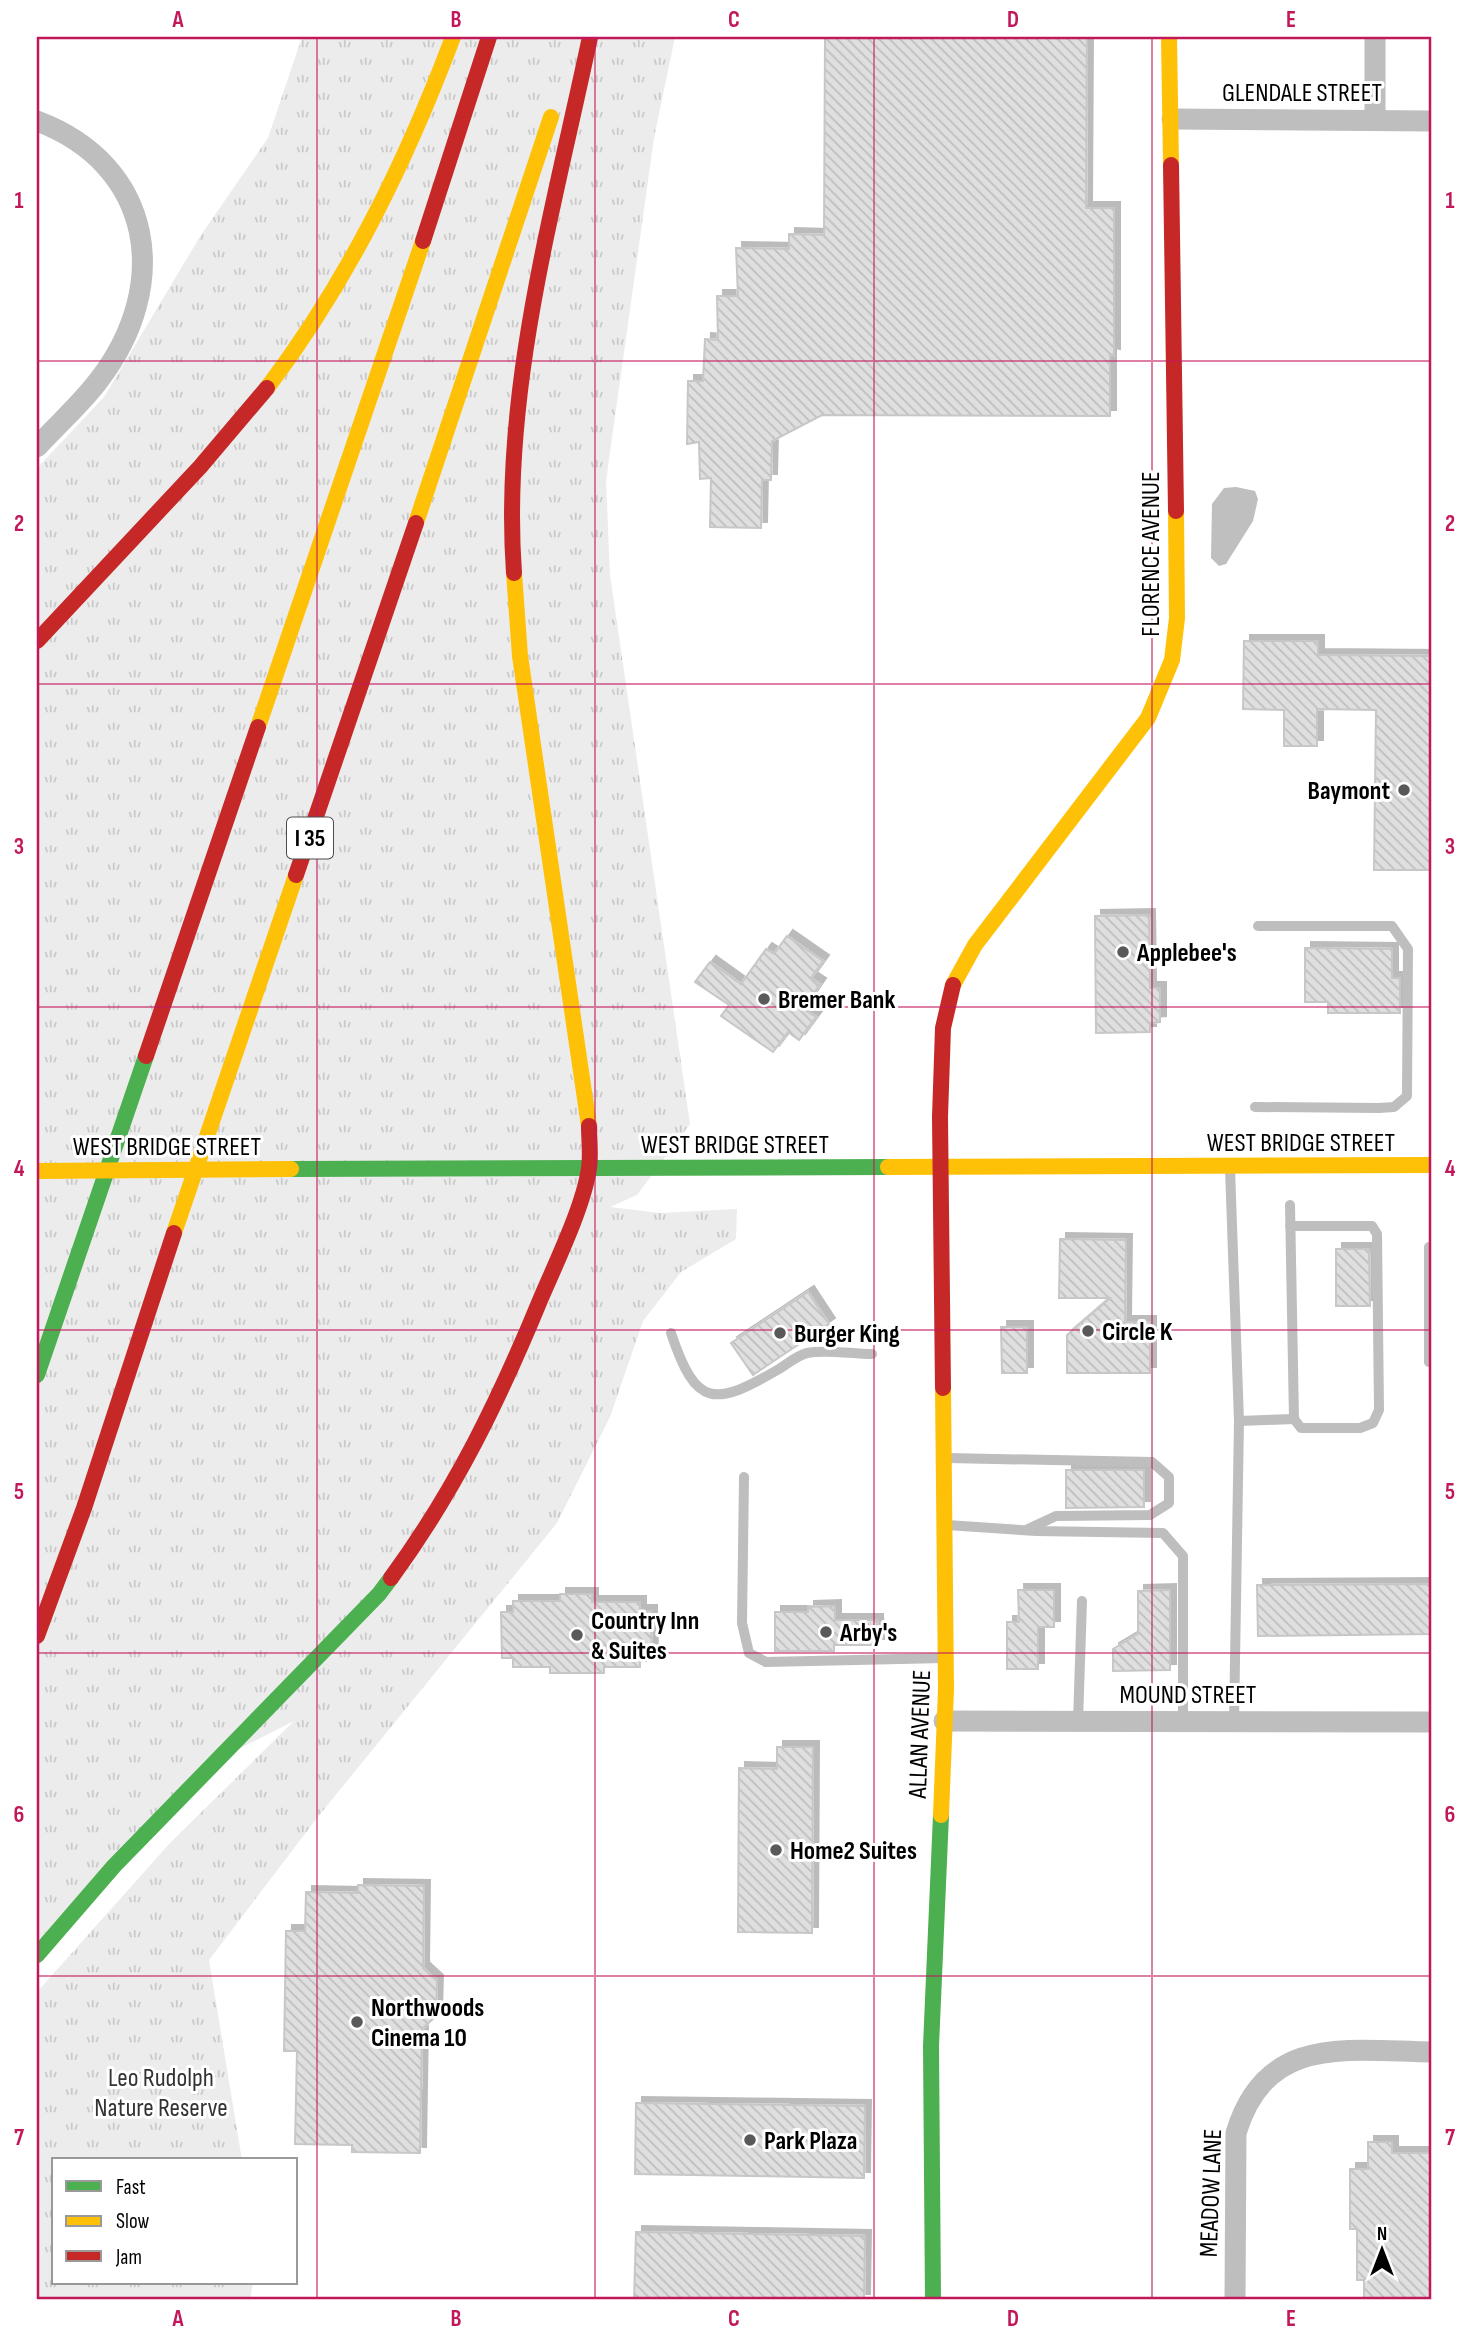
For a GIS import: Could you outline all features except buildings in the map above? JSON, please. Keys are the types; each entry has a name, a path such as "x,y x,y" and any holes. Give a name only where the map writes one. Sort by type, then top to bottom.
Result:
{"main road":[{"path":"37,641 195,471 290,356 366,235 403,158 453,37"},
{"path":"37,1375 427,230 489,37"},
{"path":"563,82 577,37"},
{"path":"37,1955 114,1866 379,1594 428,1527 467,1462 503,1391 566,1238 589,1169 589,1116 520,656 511,531 520,393 536,295 590,37"},
{"name":"FLORENCE AVENUE","path":"941,1169 940,1063 943,1028 951,989 975,945 1148,718 1172,660 1177,618 1169,37"},
{"name":"I 35","path":"37,1636 85,1508 209,1128 381,630 554,107"},
{"name":"WEST BRIDGE STREET","path":"37,1171 1432,1166"},
{"name":"ALLAN AVENUE","path":"933,2300 931,2046 946,1658 941,1169"}],"street":[{"path":"1375,37 1375,120"},
{"name":"GLENDALE STREET","path":"1172,119 1432,121"},
{"path":"37,121 63,131 89,148 119,183 137,220 144,270 139,301 130,326 100,379 37,447"},
{"name":"MOUND STREET","path":"944,1721 1432,1722"},
{"name":"MEADOW LANE","path":"1235,2300 1236,2133 1243,2110 1254,2092 1271,2073 1295,2059 1321,2051 1432,2052"}],"lane":[{"path":"1255,1107 1394,1107 1407,1096 1408,949 1392,926 1258,926"},
{"path":"1230,1167 1239,1421 1234,1722"},
{"path":"1290,1205 1290,1226 1294,1419 1301,1428 1360,1428 1373,1423 1379,1410 1377,1234 1372,1226 1290,1226"},
{"path":"1429,1247 1429,1362 1432,1363"},
{"path":"671,1334 684,1371 699,1390 718,1396 748,1387 806,1353 872,1354"},
{"path":"1239,1421 1294,1419"},
{"path":"943,1458 1152,1462 1169,1477 1169,1503 1150,1515 1056,1516 1026,1531"},
{"path":"744,1477 742,1623 750,1653 766,1662 946,1658"},
{"path":"944,1525 1026,1531 1163,1533 1183,1556 1183,1722"},
{"path":"1078,1721 1082,1601"}],"green space":[{"name":"Leo Rudolph Nature Reserve","path":"302,37 675,37 654,138 606,481 610,575 690,1124 637,1195 610,1207 660,1213 737,1209 736,1239 681,1272 643,1321 610,1417 557,1523 317,1818 209,1960 242,2158 52,2158 52,2284 253,2284 250,2300 37,2300 37,1992 170,1843 294,1721 219,1759 37,1955 37,468 104,397 201,235 268,138"}],"shaded area":[{"path":"1236,487 1255,491 1258,499 1253,521 1226,564 1219,566 1211,558 1212,504 1224,488"}],"traffic: fast":[{"path":"37,1375 146,1056"},
{"path":"291,1169 888,1167"},
{"path":"37,1955 114,1866 379,1594 391,1578"},
{"path":"933,2300 931,2046 941,1815"}],"traffic: slow":[{"path":"267,388 324,306 373,219 416,130 453,37"},
{"path":"1169,37 1171,165"},
{"path":"416,523 551,117"},
{"path":"258,727 423,241"},
{"path":"953,985 975,945 1148,718 1172,660 1177,618 1176,511"},
{"path":"514,573 520,656 589,1126"},
{"path":"174,1233 296,875"},
{"path":"888,1167 1432,1165"},
{"path":"37,1171 291,1169"},
{"path":"941,1815 946,1689 943,1388"}],"traffic: jam":[{"path":"423,241 489,37"},
{"path":"514,573 512,505 515,438 523,370 546,236 590,37"},
{"path":"1171,165 1176,511"},
{"path":"37,641 200,467 267,388"},
{"path":"296,875 416,523"},
{"path":"146,1056 258,727"},
{"path":"943,1388 940,1117 943,1028 953,985"},
{"path":"391,1578 436,1511 475,1443 525,1336 582,1199 590,1163 589,1126"},
{"path":"37,1636 84,1508 174,1233"}],"place":[{"name":"Baymont","path":"1404,790"},
{"name":"Applebee's","path":"1123,952"},
{"name":"Bremer Bank","path":"764,999"},
{"name":"Circle K","path":"1088,1331"},
{"name":"Burger King","path":"780,1333"},
{"name":"Arby's","path":"826,1632"},
{"name":"Country Inn & Suites","path":"577,1635"},
{"name":"Home2 Suites","path":"776,1850"},
{"name":"Northwoods Cinema 10","path":"357,2022"},
{"name":"Park Plaza","path":"750,2140"}]}
